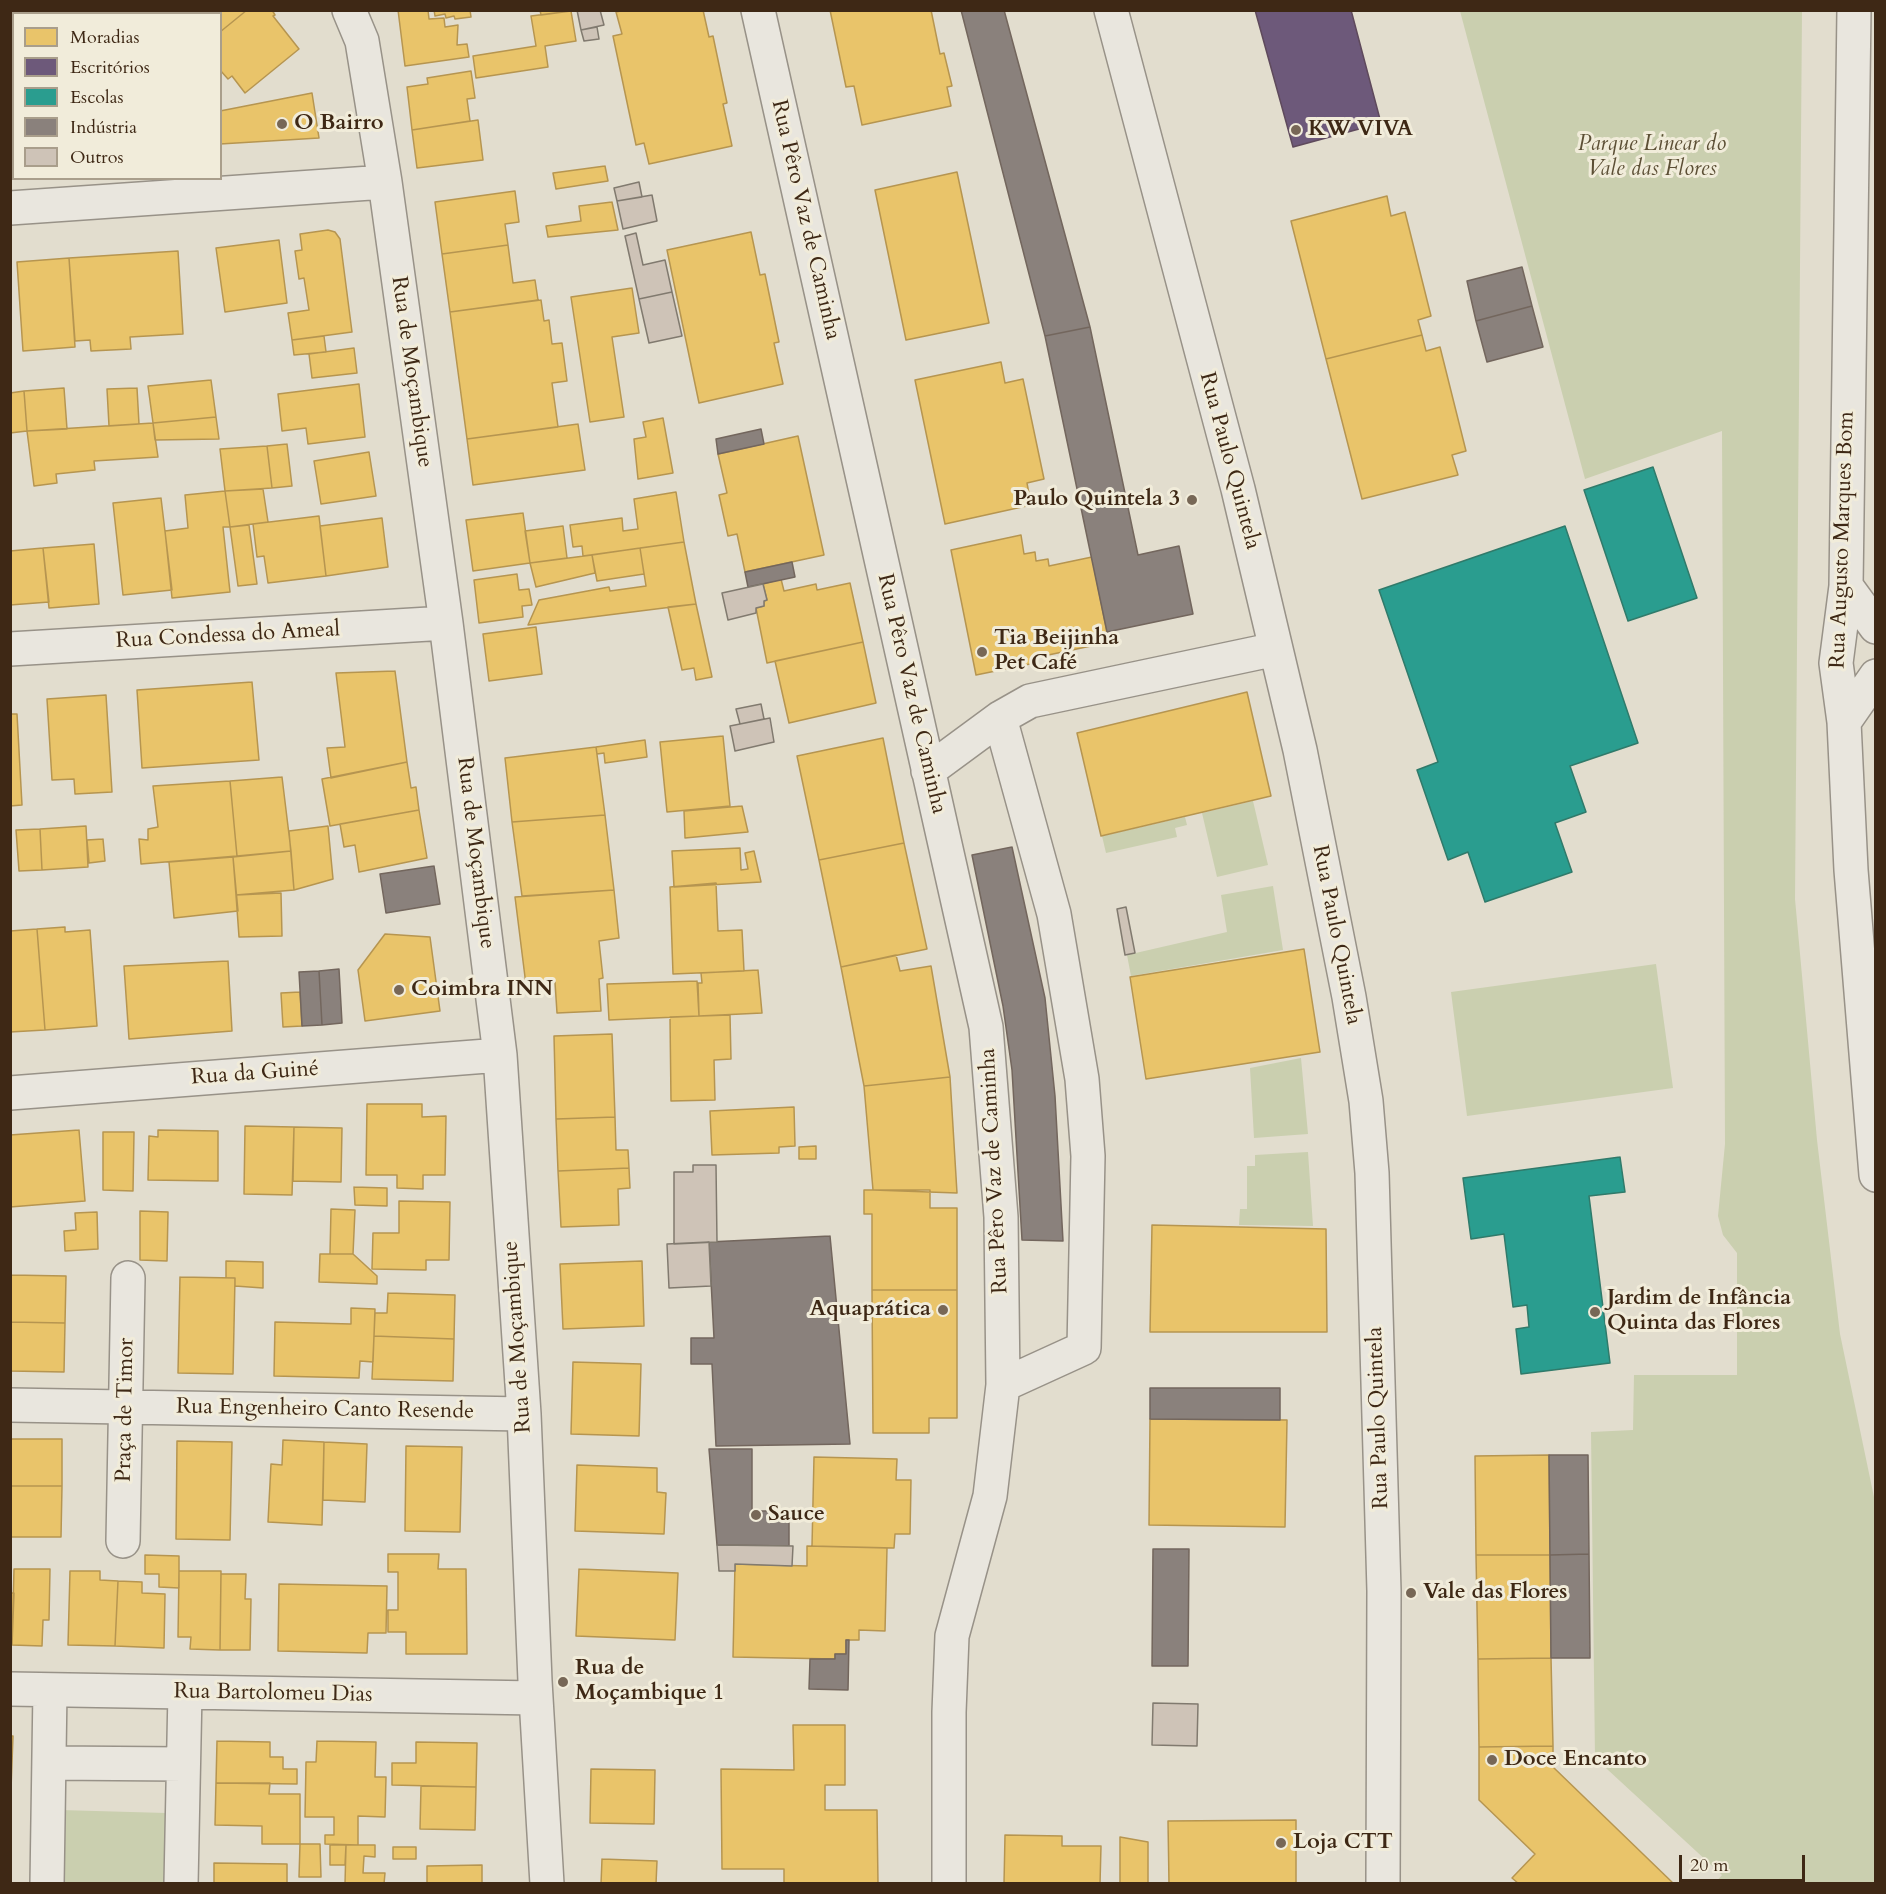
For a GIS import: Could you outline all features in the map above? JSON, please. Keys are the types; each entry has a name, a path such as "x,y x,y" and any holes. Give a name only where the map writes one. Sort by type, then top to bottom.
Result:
{"street":[{"name":"Rua de Moçambique","path":"350,10 362,41 385,182 446,623 500,1055 524,1414 536,1698 547,1884"},
{"name":"Rua Pêro Vaz de Caminha","path":"758,10 986,1027 1001,1217 1003,1385 990,1496 952,1636 948,1712 949,1884"},
{"name":"Rua Paulo Quintela","path":"1111,10 1238,489 1300,750 1349,997 1366,1101 1372,1173 1384,1591 1383,1884"},
{"name":"Rua Augusto Marques Bom","path":"1854,10 1846,586 1836,663 1863,870 1875,1175"},
{"path":"10,208 385,182"},
{"path":"1846,586 1875,627"},
{"name":"Rua Condessa do Ameal","path":"10,649 446,623"},
{"path":"928,771 1000,718 1030,702 1276,649"},
{"path":"1844,722 1875,676"},
{"path":"1000,718 1054,914 1082,1079 1088,1156 1084,1348 1003,1385"},
{"name":"Rua da Guiné","path":"10,1093 500,1055"},
{"name":"Praça de Timor","path":"123,1541 128,1278"},
{"name":"Rua Engenheiro Canto Resende","path":"10,1405 524,1414"},
{"name":"Rua Bartolomeu Dias","path":"10,1689 536,1698"},
{"path":"46,1884 50,1690"},
{"path":"181,1884 185,1692"},
{"path":"49,1763 183,1764"}],"green space":[{"name":"Parque Linear do Vale das Flores","path":"1460,11 1802,11 1795,899 1817,1140 1840,1334 1875,1502 1875,1883 1715,1883 1722,1875 1595,1758 1591,1432 1633,1430 1634,1375 1737,1375 1737,1253 1723,1235 1718,1216 1725,1144 1722,431 1585,479"},
{"path":"1253,801 1268,865 1217,877 1202,813"},
{"path":"1185,817 1187,825 1175,828 1177,837 1106,853 1102,836"},
{"path":"1273,886 1283,950 1131,976 1127,955 1227,932 1221,895"},
{"path":"1656,964 1673,1088 1467,1116 1451,992"},
{"path":"1301,1058 1308,1134 1254,1138 1250,1068"},
{"path":"1308,1152 1313,1226 1239,1225 1240,1209 1247,1209 1247,1166 1255,1166 1255,1155"},
{"path":"60,1810 166,1813 165,1883 59,1884"}],"building: Moradias":[{"path":"25,10 96,10 96,12 29,12"},
{"path":"175,10 247,10 222,30 222,12 175,12"},
{"path":"247,10 272,10 275,15 273,16 299,49 245,93 232,76 228,79 222,72 222,30"},
{"path":"398,10 428,10 429,19 444,18 445,27 458,25 457,45 467,44 469,57 405,66"},
{"path":"434,10 470,10 471,17 455,19 454,16 446,18 445,14 435,16"},
{"path":"540,10 571,10 571,11 541,15"},
{"path":"703,10 709,37 713,36 727,103 723,104 732,146 649,164 644,143 636,145 613,36 622,34 616,12"},
{"path":"830,10 931,10 940,54 944,53 952,86 947,87 951,106 862,125 854,86 846,87"},
{"path":"571,11 576,41 545,46 548,67 476,78 473,56 536,46 531,16"},
{"path":"10,58 12,58 12,158 10,158"},
{"path":"471,71 475,98 467,99 470,121 412,130 407,87 428,84 427,78"},
{"path":"312,93 319,138 222,144 222,111"},
{"path":"478,120 483,160 417,168 412,130"},
{"path":"605,166 608,181 556,189 553,173"},
{"path":"957,172 989,323 906,340 875,190"},
{"path":"515,191 519,222 505,224 508,245 442,254 435,202"},
{"path":"1387,196 1391,216 1405,212 1431,316 1418,320 1422,335 1326,359 1291,221"},
{"path":"612,202 618,230 548,237 546,226 581,221 579,206"},
{"path":"328,230 335,232 340,239 352,332 292,340 288,313 309,310 304,278 299,279 295,251 302,250 300,234"},
{"path":"751,232 760,275 765,274 779,342 774,343 783,384 699,403 667,250"},
{"path":"279,240 287,303 225,312 216,248"},
{"path":"508,245 513,283 535,280 538,300 450,312 442,254"},
{"path":"178,251 183,334 130,337 131,349 91,351 90,340 75,341 69,258"},
{"path":"69,258 75,347 23,351 17,262"},
{"path":"632,288 639,333 612,337 624,417 590,422 571,297"},
{"path":"541,300 544,321 549,320 552,344 562,343 567,381 552,383 558,427 467,439 450,312"},
{"path":"1422,335 1426,351 1440,347 1466,451 1452,455 1458,475 1362,499 1326,359"},
{"path":"324,336 326,352 294,355 292,340"},
{"path":"354,348 357,373 312,378 309,354"},
{"path":"1001,362 1005,383 1023,379 1044,479 1027,483 1031,505 945,524 915,380"},
{"path":"211,380 216,417 153,423 148,386"},
{"path":"359,384 365,437 308,444 306,428 282,431 278,394"},
{"path":"64,388 67,429 27,431 24,391"},
{"path":"137,388 139,424 109,426 107,389"},
{"path":"24,391 27,431 10,433 10,393"},
{"path":"216,417 219,439 155,440 153,423"},
{"path":"663,418 673,473 638,479 634,439 646,437 643,422"},
{"path":"153,423 158,457 94,461 95,470 56,474 57,483 34,486 27,431"},
{"path":"578,424 585,470 473,485 467,439"},
{"path":"798,436 824,555 745,572 737,534 728,536 719,495 727,493 718,454"},
{"path":"287,444 292,486 272,488 267,446"},
{"path":"267,446 272,488 225,491 220,449"},
{"path":"369,452 376,496 321,504 314,461"},
{"path":"263,489 268,522 230,527 225,491"},
{"path":"225,491 230,527 223,527 230,592 172,598 165,531 188,528 185,495"},
{"path":"676,492 684,542 583,556 582,546 573,547 570,525 622,518 623,531 638,529 634,499"},
{"path":"161,498 172,590 123,595 113,503"},
{"path":"523,513 530,563 473,571 466,520"},
{"path":"319,516 326,576 268,583 264,556 257,557 253,524"},
{"path":"382,518 388,567 326,576 320,526"},
{"path":"249,525 257,584 238,586 230,527"},
{"path":"563,526 567,558 530,563 525,531"},
{"path":"1021,535 1024,554 1035,552 1036,561 1048,559 1049,566 1092,557 1107,632 1089,637 1091,646 1034,658 1035,663 976,675 951,550"},
{"path":"684,542 696,604 528,625 539,600 609,587 610,591 646,586 640,548"},
{"path":"94,544 99,604 49,608 43,548"},
{"path":"43,548 49,602 10,605 10,551"},
{"path":"640,548 644,574 597,581 592,555"},
{"path":"592,555 595,573 536,587 530,563"},
{"path":"517,574 519,590 529,589 532,605 522,606 523,617 479,623 474,580"},
{"path":"781,579 784,591 816,584 817,590 850,583 863,642 767,663 756,608 764,606 764,601 767,600 763,584"},
{"path":"696,604 712,677 696,680 694,668 682,670 668,607"},
{"path":"536,627 542,674 489,681 483,634"},
{"path":"863,642 876,703 789,723 775,661"},
{"path":"395,671 407,762 331,778 327,748 345,747 336,673"},
{"path":"252,682 259,760 142,768 137,690"},
{"path":"1247,692 1271,796 1101,836 1077,733"},
{"path":"106,695 112,792 75,794 74,779 52,780 47,699"},
{"path":"10,714 17,714 22,805 10,806"},
{"path":"723,736 730,806 667,812 660,742"},
{"path":"883,738 904,843 819,860 797,756"},
{"path":"645,740 647,757 605,763 604,753 597,754 596,747"},
{"path":"596,747 605,815 512,822 505,758"},
{"path":"407,762 411,788 416,787 419,810 330,826 322,779"},
{"path":"282,777 291,851 237,856 230,781"},
{"path":"230,781 237,856 141,864 139,839 148,840 148,829 158,827 153,786"},
{"path":"742,806 748,832 685,838 684,811"},
{"path":"419,810 427,858 359,872 355,845 344,847 340,824"},
{"path":"605,815 614,890 522,896 512,822"},
{"path":"86,826 88,867 42,870 40,829"},
{"path":"328,826 333,879 294,890 289,831"},
{"path":"40,829 42,870 19,871 16,830"},
{"path":"103,839 105,861 89,863 87,840"},
{"path":"904,843 927,949 841,967 819,860"},
{"path":"740,848 741,870 748,869 745,853 754,851 761,882 674,887 672,851"},
{"path":"291,851 294,890 236,895 233,857"},
{"path":"233,857 238,911 174,918 169,862"},
{"path":"716,883 718,931 742,930 744,971 673,974 670,887"},
{"path":"614,890 619,938 599,941 603,978 599,979 601,1011 557,1013 555,982 526,985 515,897"},
{"path":"281,893 282,936 239,937 236,895"},
{"path":"65,927 65,932 90,930 97,1026 45,1030 37,929"},
{"path":"37,929 45,1030 10,1032 10,931"},
{"name":"Coimbra INN","path":"385,934 430,937 440,1011 365,1021 358,970"},
{"path":"1304,949 1320,1052 1146,1079 1130,977"},
{"path":"896,955 900,971 931,966 950,1077 864,1086 841,967"},
{"path":"228,961 232,1031 129,1039 124,966"},
{"path":"758,970 762,1013 699,1016 698,983 702,983 701,973"},
{"path":"697,981 699,1016 609,1020 607,984"},
{"path":"300,992 302,1026 283,1027 281,993"},
{"path":"730,1015 731,1059 714,1060 715,1100 671,1101 670,1017"},
{"path":"612,1034 615,1117 556,1119 554,1036"},
{"path":"950,1077 957,1193 873,1190 864,1086"},
{"path":"367,1104 422,1104 422,1117 446,1116 445,1175 423,1175 423,1189 397,1188 397,1175 366,1175"},
{"path":"794,1107 795,1146 779,1147 779,1153 712,1155 710,1111"},
{"path":"615,1117 616,1150 628,1150 629,1168 558,1171 556,1119"},
{"path":"245,1126 294,1127 292,1195 244,1194"},
{"path":"294,1127 342,1128 341,1182 293,1181"},
{"path":"79,1130 85,1201 10,1207 10,1135"},
{"path":"158,1130 218,1131 218,1181 148,1180 149,1136 158,1137"},
{"path":"103,1132 134,1132 133,1191 103,1190"},
{"path":"816,1146 816,1159 799,1159 799,1147"},
{"path":"629,1168 630,1188 618,1189 619,1225 561,1227 558,1171"},
{"path":"354,1187 387,1188 387,1206 355,1205"},
{"path":"864,1190 930,1190 930,1208 957,1208 957,1290 872,1290 872,1214 864,1214"},
{"path":"399,1201 450,1202 449,1260 426,1260 426,1270 372,1269 373,1233 399,1233"},
{"path":"331,1209 355,1210 353,1254 330,1254"},
{"path":"140,1211 168,1212 167,1261 140,1260"},
{"path":"97,1212 98,1249 65,1251 64,1231 76,1230 75,1213"},
{"path":"1152,1225 1326,1229 1327,1332 1150,1332"},
{"path":"320,1254 353,1254 377,1276 377,1284 319,1282"},
{"path":"226,1261 263,1262 263,1288 235,1286 235,1278 226,1278"},
{"path":"642,1261 644,1326 563,1329 560,1264"},
{"path":"11,1275 66,1276 65,1323 10,1322"},
{"path":"180,1277 235,1278 233,1374 178,1373"},
{"path":"872,1290 957,1290 957,1418 929,1418 929,1433 873,1433"},
{"path":"388,1293 455,1295 454,1339 374,1336 375,1313 387,1313"},
{"path":"351,1308 375,1309 373,1362 360,1361 359,1378 274,1376 275,1322 351,1324"},
{"path":"10,1322 65,1323 64,1372 10,1371"},
{"path":"374,1336 454,1339 453,1381 372,1379"},
{"path":"573,1362 641,1364 639,1436 571,1434"},
{"path":"1150,1419 1287,1420 1285,1527 1149,1525"},
{"path":"10,1439 62,1439 62,1486 10,1486"},
{"path":"283,1440 324,1442 322,1525 268,1522 271,1464 282,1465"},
{"path":"177,1441 232,1442 230,1540 176,1539"},
{"path":"324,1442 367,1444 365,1502 323,1500"},
{"path":"406,1446 462,1447 460,1532 405,1531"},
{"path":"1549,1455 1550,1555 1476,1555 1475,1456"},
{"path":"814,1457 897,1459 896,1480 911,1480 910,1534 895,1534 894,1548 812,1546"},
{"path":"577,1465 657,1468 657,1492 666,1493 664,1534 575,1531"},
{"path":"10,1486 62,1486 61,1537 10,1537"},
{"path":"807,1546 887,1548 885,1631 859,1630 859,1640 846,1640 846,1654 835,1654 835,1659 733,1657 735,1564 807,1566"},
{"path":"388,1554 439,1554 438,1569 466,1569 467,1654 406,1654 406,1632 388,1632 388,1610 398,1610 398,1572 388,1572"},
{"path":"145,1555 179,1556 179,1588 159,1587 159,1574 145,1574"},
{"path":"1476,1555 1550,1555 1551,1658 1478,1659"},
{"path":"14,1569 50,1569 49,1620 43,1620 42,1646 12,1645"},
{"path":"579,1569 678,1573 675,1640 576,1636"},
{"path":"70,1571 100,1571 100,1580 118,1581 115,1646 68,1645"},
{"path":"179,1571 221,1571 220,1650 190,1649 191,1637 178,1637"},
{"path":"221,1574 246,1574 245,1599 251,1599 250,1650 220,1650"},
{"path":"118,1581 142,1582 142,1593 165,1594 164,1648 115,1646"},
{"path":"279,1584 387,1586 386,1633 368,1633 367,1653 278,1651"},
{"path":"10,1593 14,1593 12,1645 10,1645"},
{"path":"1551,1658 1553,1746 1479,1747 1478,1659"},
{"path":"793,1725 845,1725 845,1785 825,1785 825,1810 877,1810 878,1884 784,1884 784,1869 722,1869 721,1769 794,1770"},
{"path":"10,1736 13,1736 11,1789 10,1789"},
{"path":"217,1741 270,1742 270,1757 283,1757 283,1769 297,1769 297,1784 216,1783"},
{"path":"317,1741 376,1742 375,1777 386,1777 385,1817 358,1816 358,1845 325,1844 325,1835 334,1835 334,1817 305,1817 306,1762 316,1762"},
{"path":"416,1742 477,1743 476,1787 392,1785 392,1763 416,1763"},
{"path":"1553,1746 1553,1767 1674,1884 1519,1884 1512,1878 1535,1854 1479,1800 1479,1747"},
{"path":"591,1769 655,1770 654,1824 590,1823"},
{"path":"216,1783 270,1783 269,1794 300,1794 300,1844 262,1844 262,1826 215,1825"},
{"path":"421,1786 476,1787 475,1830 420,1829"},
{"path":"1296,1820 1296,1884 1169,1884 1168,1821"},
{"path":"1005,1835 1062,1836 1062,1846 1101,1846 1100,1884 1004,1884"},
{"path":"1120,1837 1148,1842 1148,1884 1120,1884"},
{"path":"300,1844 320,1844 321,1877 299,1877"},
{"path":"330,1845 346,1845 345,1865 330,1865"},
{"path":"346,1845 375,1845 375,1857 364,1856 363,1873 385,1873 384,1884 345,1884"},
{"path":"393,1847 416,1847 416,1859 393,1859"},
{"path":"602,1859 657,1861 656,1884 601,1884"},
{"path":"214,1863 287,1864 287,1884 214,1884"},
{"path":"482,1865 482,1884 427,1884 427,1866"}],"building: Escritórios":[{"path":"1255,10 1351,10 1381,123 1293,147"}],"building: Escolas":[{"path":"1653,467 1697,598 1628,621 1584,490"},
{"path":"1565,526 1638,743 1570,766 1586,812 1555,823 1572,872 1485,902 1468,852 1448,860 1417,770 1438,762 1379,590"},
{"path":"1620,1157 1625,1192 1589,1196 1610,1363 1521,1374 1516,1329 1529,1327 1527,1305 1513,1307 1504,1234 1471,1239 1463,1178"}],"building: Indústria":[{"path":"961,10 1004,10 1090,327 1045,336"},
{"path":"1522,267 1532,306 1476,321 1467,281"},
{"path":"1532,306 1543,347 1487,362 1476,321"},
{"path":"1090,327 1138,555 1179,546 1193,614 1107,632 1045,336"},
{"path":"761,429 764,444 718,454 716,439"},
{"path":"792,562 795,577 748,587 745,572"},
{"path":"1012,847 1045,998 1055,1096 1063,1241 1022,1240 1012,1070 1003,1006 972,855"},
{"path":"434,866 440,904 386,913 380,874"},
{"path":"339,969 342,1023 322,1025 319,971"},
{"path":"319,971 322,1025 302,1026 299,972"},
{"path":"830,1236 850,1444 716,1446 712,1364 691,1364 691,1338 714,1338 709,1242"},
{"path":"1150,1388 1280,1388 1280,1420 1150,1419"},
{"path":"709,1449 752,1449 752,1511 789,1511 789,1546 717,1545"},
{"path":"1549,1455 1588,1455 1589,1554 1550,1555"},
{"path":"1153,1549 1189,1549 1188,1666 1152,1666"},
{"path":"1589,1554 1590,1658 1551,1658 1550,1555"},
{"path":"846,1640 849,1640 848,1690 809,1689 810,1659 835,1659 835,1654 846,1654"}],"building: Outros":[{"path":"577,10 600,10 604,25 581,30"},
{"path":"597,27 599,39 584,41 581,30"},
{"path":"639,182 642,197 617,201 614,188"},
{"path":"652,195 657,221 623,229 617,201"},
{"path":"636,233 643,265 665,260 672,292 639,299 625,236"},
{"path":"672,292 682,336 649,343 639,299"},
{"path":"763,584 767,600 764,601 764,606 756,608 756,613 728,620 722,593"},
{"path":"761,704 764,719 740,724 736,709"},
{"path":"770,718 774,742 735,751 730,726"},
{"path":"1126,907 1135,953 1125,955 1117,909"},
{"path":"693,1165 716,1165 717,1242 674,1244 674,1172 693,1172"},
{"path":"709,1242 711,1286 669,1288 667,1244"},
{"path":"717,1545 793,1546 792,1566 735,1564 735,1571 719,1571"},
{"path":"1153,1703 1198,1704 1197,1746 1152,1745"}],"place":[{"name":"O Bairro","path":"282,124"},
{"name":"KW VIVA","path":"1296,130"},
{"name":"Paulo Quintela 3","path":"1192,500"},
{"name":"Tia Beijinha Pet Café","path":"982,652"},
{"name":"Coimbra INN","path":"399,990"},
{"name":"Aquaprática","path":"943,1310"},
{"name":"Jardim de Infância Quinta das Flores","path":"1595,1312"},
{"name":"Sauce","path":"756,1515"},
{"name":"Vale das Flores","path":"1411,1593"},
{"name":"Rua de Moçambique 1","path":"563,1682"},
{"name":"Doce Encanto","path":"1492,1760"},
{"name":"Loja CTT","path":"1281,1843"}]}
